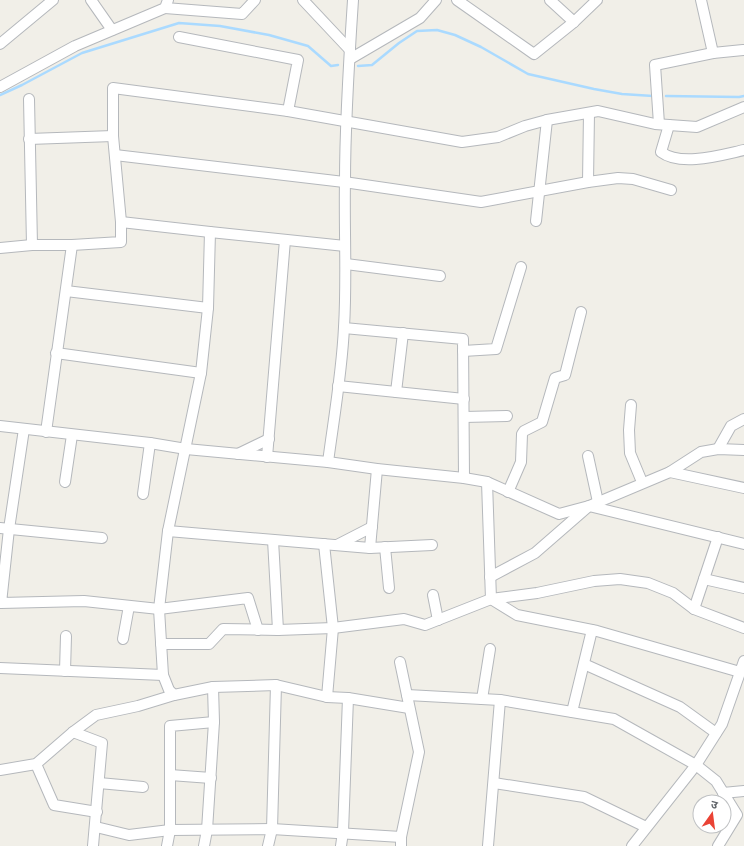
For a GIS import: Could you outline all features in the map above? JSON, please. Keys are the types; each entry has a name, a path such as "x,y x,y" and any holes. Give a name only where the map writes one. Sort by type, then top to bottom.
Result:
{"street":[{"path":"0,44 53,0"},
{"path":"91,0 112,30"},
{"path":"1,85 75,46 182,0"},
{"path":"169,6 242,14 255,0"},
{"path":"303,0 350,54"},
{"path":"328,462 344,328 346,264 344,182 353,0"},
{"path":"350,54 420,18 436,0"},
{"path":"457,0 534,54 574,22 596,0"},
{"path":"550,0 574,22"},
{"path":"701,0 713,53"},
{"path":"180,37 298,60 288,111"},
{"path":"659,124 655,64 713,53 742,50"},
{"path":"0,248 32,245 72,245 121,242 121,222 112,136 112,88 288,111 462,142 498,136 547,120 598,111 659,124 697,127 744,108"},
{"path":"29,99 32,245"},
{"path":"588,182 589,113"},
{"path":"536,221 547,120"},
{"path":"670,125 661,152 666,155 685,159 711,158 744,150"},
{"path":"29,139 112,136"},
{"path":"115,155 344,182 481,202 588,182 618,178 633,179 671,190"},
{"path":"121,222 345,246"},
{"path":"170,690 163,675 159,609 168,531 201,373 208,308 210,232"},
{"path":"267,457 285,240"},
{"path":"46,432 72,245"},
{"path":"346,264 440,276"},
{"path":"463,351 496,349 521,267"},
{"path":"66,291 208,308"},
{"path":"508,492 521,462 522,434 524,430 542,422 555,378 563,377 565,375 581,312"},
{"path":"344,328 463,339 464,478"},
{"path":"396,392 403,334"},
{"path":"56,353 201,373"},
{"path":"338,386 464,399"},
{"path":"631,405 629,430 630,453 642,482"},
{"path":"464,417 508,416"},
{"path":"718,449 732,426 744,418"},
{"path":"0,426 150,443 186,449 328,462 377,469 464,478 487,482 558,514 594,504 642,482 670,472 701,452 718,449 744,450"},
{"path":"24,429 4,528 0,605 84,601 159,609 248,598 258,630"},
{"path":"65,482 72,435"},
{"path":"238,454 269,439"},
{"path":"142,494 150,443"},
{"path":"588,456 594,504"},
{"path":"370,548 377,469"},
{"path":"670,472 744,488"},
{"path":"487,482 490,599"},
{"path":"594,504 744,544"},
{"path":"490,580 536,553 594,504"},
{"path":"337,545 372,527"},
{"path":"4,528 102,538"},
{"path":"168,531 370,548 432,545"},
{"path":"694,609 718,537"},
{"path":"273,540 278,630"},
{"path":"324,544 333,628 328,690"},
{"path":"385,547 389,588"},
{"path":"161,644 209,644 223,629 278,630 333,628 404,620 425,625 490,599 537,593 594,581 620,579 648,584 673,593 694,609 744,628"},
{"path":"704,579 744,588"},
{"path":"433,595 438,620"},
{"path":"490,599 517,615 592,630 740,672"},
{"path":"123,639 129,606"},
{"path":"572,712 592,630"},
{"path":"65,671 66,636"},
{"path":"482,699 490,649"},
{"path":"632,846 696,765 722,724 744,661"},
{"path":"96,827 129,835 170,830 272,829 343,832 401,841 419,752 400,662"},
{"path":"584,664 680,706 716,733"},
{"path":"0,668 163,675"},
{"path":"268,846 272,829 276,686"},
{"path":"0,770 36,764 73,732 96,715 138,706 170,690 213,687 276,686 328,690 348,698 409,708"},
{"path":"204,846 207,830 214,722 213,687"},
{"path":"408,695 500,700 614,719 696,765 716,780 741,816 718,846"},
{"path":"341,846 343,832 348,698"},
{"path":"488,846 500,700"},
{"path":"167,846 170,830 170,726 214,722"},
{"path":"73,732 102,743 96,827 93,846"},
{"path":"36,764 54,805 97,812"},
{"path":"170,775 210,778"},
{"path":"99,783 143,787"},
{"path":"494,783 584,797 646,827"},
{"path":"723,792 744,791"}],"waterway":[{"path":"0,95 82,53 179,23 220,26 269,35 308,46 331,66 338,65"},
{"path":"358,66 372,65 399,43 417,31 437,30 455,35 481,47 528,74 622,94 653,96"},
{"path":"666,96 744,96"}]}
